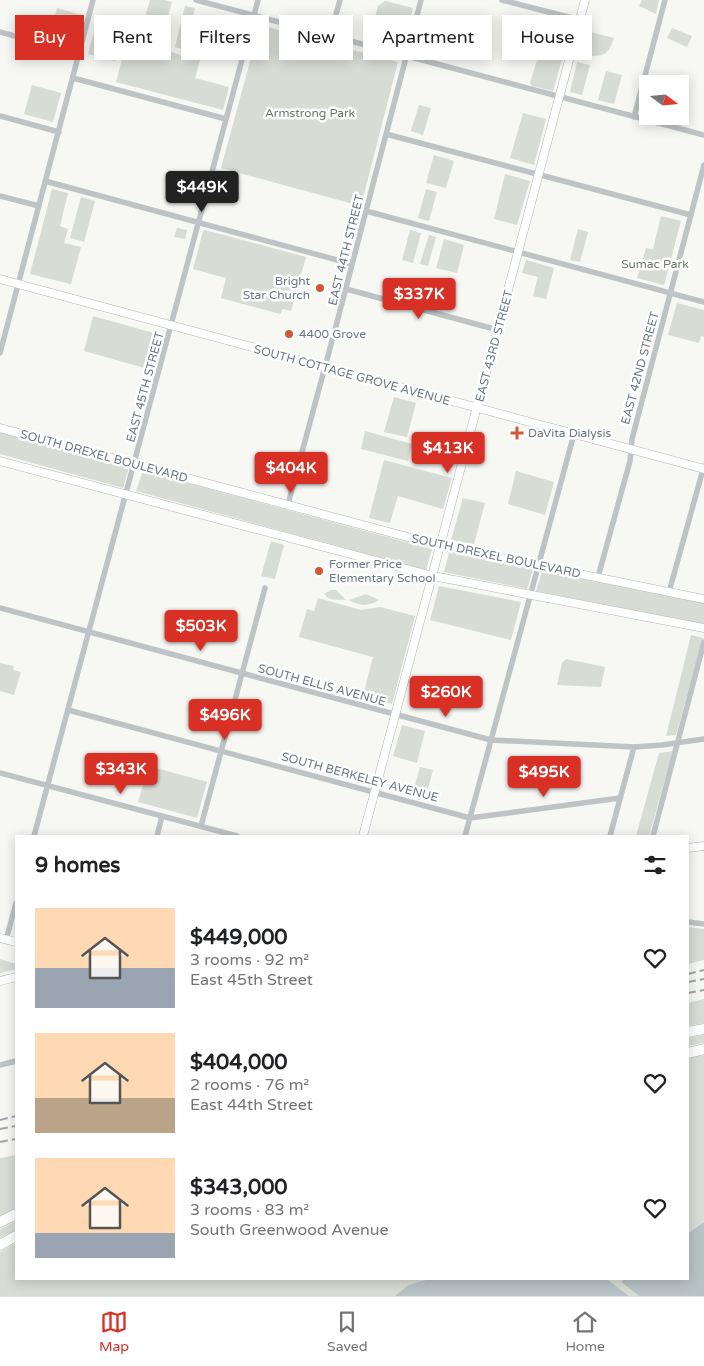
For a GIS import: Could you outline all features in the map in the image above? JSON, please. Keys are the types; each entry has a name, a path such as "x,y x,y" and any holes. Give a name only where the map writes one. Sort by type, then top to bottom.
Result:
{"highway":[{"path":"689,1032 704,1029"},
{"path":"689,1052 704,1049"},
{"path":"0,1222 15,1214"},
{"path":"0,1245 15,1237"}],"street":[{"path":"84,35 93,0"},
{"path":"196,0 254,15"},
{"name":"EAST 45TH STREET","path":"254,15 258,0"},
{"path":"336,15 340,0"},
{"name":"EAST 44TH STREET","path":"417,15 421,0"},
{"path":"502,0 560,15"},
{"name":"EAST 43RD STREET","path":"581,15 585,0"},
{"path":"634,117 665,0"},
{"path":"0,32 15,36"},
{"path":"0,353 78,60"},
{"name":"EAST 45TH STREET","path":"34,835 127,495 242,60"},
{"name":"EAST 44TH STREET","path":"288,504 405,60"},
{"path":"421,60 704,135"},
{"name":"EAST 43RD STREET","path":"363,835 570,60"},
{"path":"73,78 226,119"},
{"path":"0,116 58,132"},
{"path":"386,134 691,215"},
{"name":"EAST 42ND STREET","path":"598,577 630,461 632,439 704,165"},
{"path":"45,181 352,264"},
{"path":"0,196 39,206"},
{"path":"366,211 704,302"},
{"name":"SOUTH COTTAGE GROVE AVENUE","path":"0,279 630,450 704,468"},
{"path":"346,289 498,330"},
{"name":"SOUTH DREXEL BOULEVARD","path":"0,428 441,546 704,599"},
{"path":"465,835 574,434"},
{"path":"0,460 433,576 704,628"},
{"path":"669,592 704,468"},
{"path":"201,826 265,588"},
{"name":"SOUTH ELLIS AVENUE","path":"0,608 491,740 634,747 704,739"},
{"path":"653,835 704,642"},
{"name":"SOUTH BERKELEY AVENUE","path":"68,710 470,818 620,798"},
{"path":"610,835 634,747"},
{"path":"0,773 233,835"},
{"path":"157,835 162,816"},
{"path":"689,848 704,846"},
{"path":"3,939 15,906"},
{"path":"689,922 704,924"},
{"path":"0,981 15,977"},
{"path":"0,1065 15,1061"}],"green space":[{"path":"150,0 172,2 169,15 146,15"},
{"path":"642,0 659,0 656,14 639,6"},
{"path":"385,1 413,8 411,15 376,15 378,6"},
{"path":"185,6 195,8 193,15 183,15"},
{"path":"57,8 82,15 55,15"},
{"path":"181,22 181,49 175,47"},
{"name":"Armstrong Park","path":"269,27 279,30 279,60 353,60 353,50 363,53 363,60 391,60 398,62 361,206 221,168 250,60 269,60"},
{"path":"672,28 692,36 687,47 667,38"},
{"path":"592,32 614,38 608,51 601,55 592,56"},
{"path":"93,35 94,56 88,54"},
{"path":"171,52 181,55 181,60 200,60 195,78 229,87 223,110 116,82 122,60 171,60"},
{"path":"537,60 562,60 553,91 532,86 530,83"},
{"path":"577,62 590,65 582,95 570,92"},
{"path":"606,71 622,75 614,104 598,100"},
{"path":"32,85 61,93 53,122 24,114"},
{"path":"419,105 431,108 423,135 411,131"},
{"path":"523,113 546,119 534,165 510,158"},
{"path":"434,155 454,161 446,188 426,183"},
{"path":"505,174 530,181 517,225 494,219"},
{"path":"52,189 68,193 60,226 68,229 64,243 81,247 71,284 30,274"},
{"path":"426,189 437,192 429,221 418,218"},
{"path":"81,197 95,201 84,242 70,238"},
{"name":"Sumac Park","path":"661,216 681,221 664,285 637,278 646,248 653,249"},
{"path":"177,228 187,230 185,239 174,237"},
{"path":"578,229 588,232 580,262 570,260"},
{"path":"410,230 421,233 413,263 402,260"},
{"path":"203,231 306,257 291,311 283,309 280,314 221,298 226,278 193,269"},
{"path":"429,235 436,237 428,266 420,264"},
{"path":"444,239 464,245 457,273 436,268"},
{"path":"526,260 554,268 546,299 533,296 538,277 522,273"},
{"path":"677,303 704,310 704,337 701,336 699,343 668,335"},
{"path":"93,316 161,335 152,370 84,351"},
{"path":"394,397 416,403 407,437 384,432"},
{"path":"365,431 412,444 408,461 361,449"},
{"path":"0,432 129,467 123,488 0,454"},
{"path":"384,460 452,478 443,509 398,496 390,523 369,518"},
{"path":"143,471 432,549 426,570 136,491"},
{"path":"516,471 554,482 545,515 508,504"},
{"path":"463,498 485,503 474,544 451,540"},
{"path":"271,541 284,545 275,579 261,576"},
{"path":"449,553 533,569 527,589 444,572"},
{"path":"542,571 704,603 704,624 536,591"},
{"path":"439,586 521,602 511,640 430,620"},
{"path":"331,590 336,590 346,600 331,599 324,594"},
{"path":"366,594 379,600 364,605 349,600"},
{"path":"318,598 361,610 380,607 415,616 392,704 363,696 373,657 299,637 307,609 314,611"},
{"path":"691,635 703,638 676,735 666,736"},
{"path":"566,659 605,667 601,687 557,685 562,663"},
{"path":"0,663 14,666 13,670 21,672 14,695 0,691"},
{"path":"402,725 425,731 417,763 393,756"},
{"path":"673,751 649,835 636,835 659,753"},
{"path":"149,766 207,782 197,818 138,802"},
{"path":"420,767 433,770 425,800 412,796"},
{"path":"689,927 704,929 704,960 689,964"},
{"path":"0,959 15,964 15,969 0,973"},
{"path":"704,999 704,1023 689,1026 689,1003"},
{"path":"704,1035 704,1043 689,1046 689,1038"},
{"path":"704,1055 704,1222 689,1232 689,1058"},
{"path":"15,1155 15,1208 0,1216 0,1158"},
{"path":"15,1222 15,1230 0,1238 0,1229"},
{"path":"15,1244 15,1280 426,1280 408,1285 395,1296 0,1296 0,1252"},
{"path":"608,1280 623,1280 621,1282 639,1296 629,1296"}],"shaded area":[{"path":"704,1222 704,1296 639,1296 621,1282 623,1280 689,1280 689,1232"},
{"path":"426,1280 608,1280 629,1296 395,1296 408,1285"}],"railway":[{"path":"689,974 704,970"},
{"path":"689,982 704,979"},
{"path":"689,993 704,990"},
{"path":"0,1120 15,1116"},
{"path":"0,1129 15,1126"},
{"path":"0,1142 15,1139"}],"place":[{"name":"Bright Star Church","path":"320,288"},
{"name":"4400 Grove","path":"289,334"},
{"name":"DaVita Dialysis","path":"517,433"},
{"name":"Former Price Elementary School","path":"319,571"}]}
